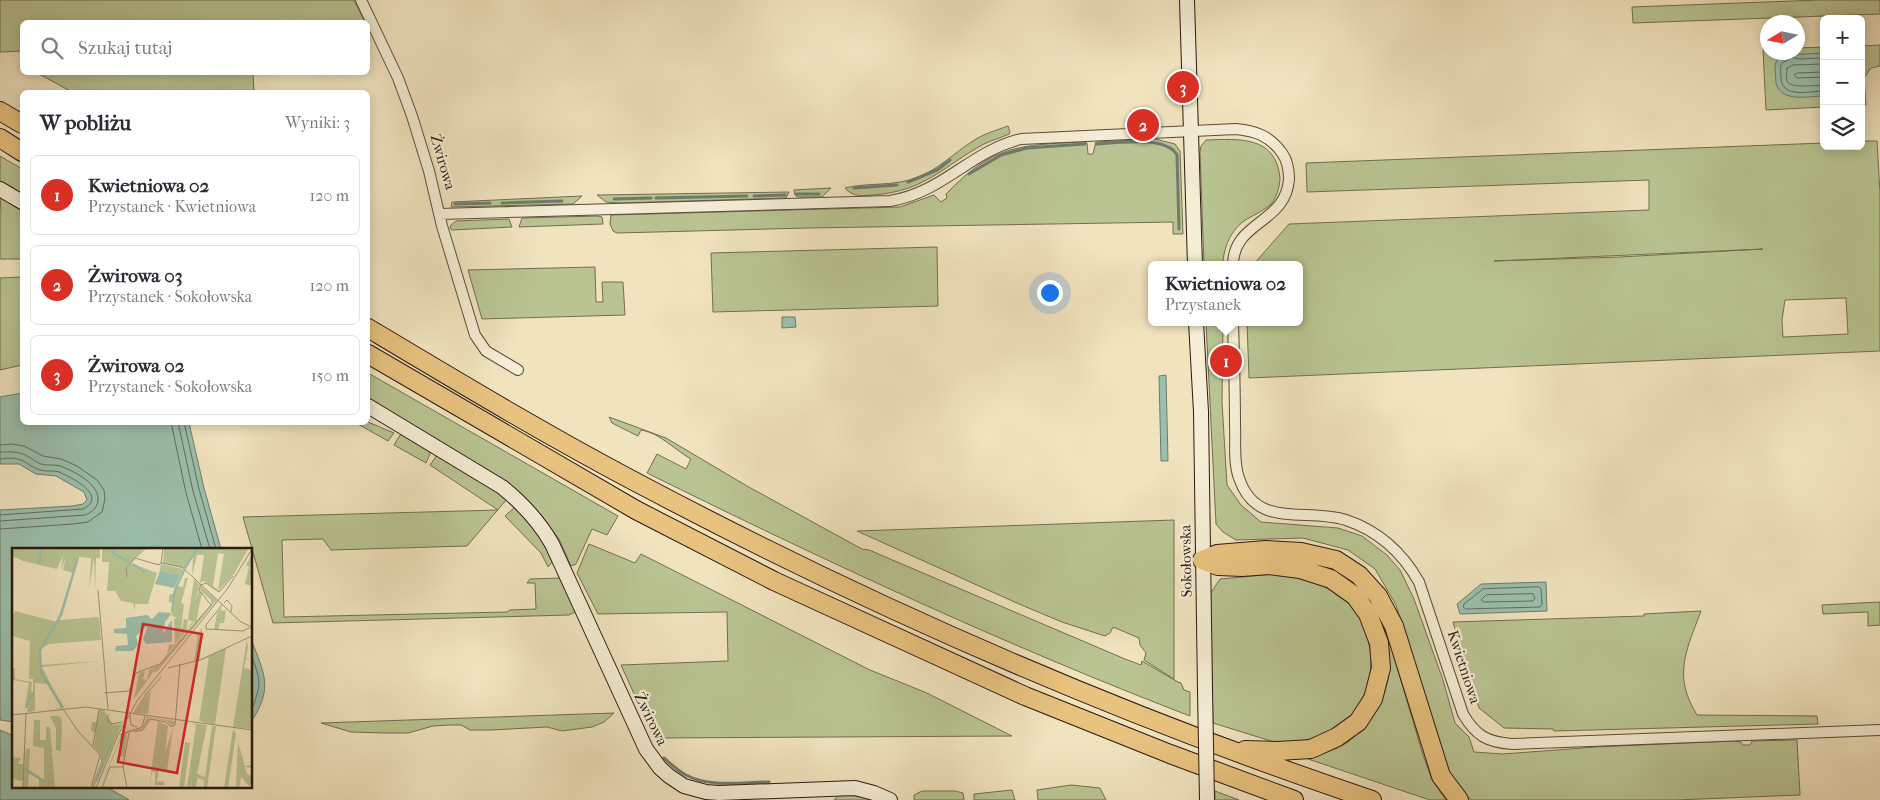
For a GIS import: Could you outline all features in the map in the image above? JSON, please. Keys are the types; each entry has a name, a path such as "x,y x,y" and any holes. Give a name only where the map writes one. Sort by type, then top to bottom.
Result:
{"highway":[{"path":"0,111 20,123"},
{"path":"0,138 20,151"},
{"path":"370,329 468,388 647,488 776,554 908,617 1068,687 1229,750 1372,800"},
{"path":"370,355 636,510 774,580 1025,696 1279,797 1294,800"},
{"path":"1202,560 1217,554 1266,550 1301,552 1336,560 1358,575 1378,596 1394,626 1441,776 1459,800"},
{"path":"1202,560 1218,566 1269,565 1300,569 1331,579 1355,596 1368,614 1379,643 1381,668 1373,699 1358,722 1337,737 1312,749 1278,751 1229,750"}],"street":[{"name":"Żwirowa","path":"361,0 402,86 429,171 439,214 477,340 486,351 518,370"},
{"path":"1187,0 1195,261"},
{"path":"439,214 890,201 922,192 943,181 992,149 1021,139 1052,136 1236,129 1257,132 1273,142 1284,156 1288,166 1288,190 1282,203 1273,213 1248,231 1240,240 1235,249 1234,261"},
{"path":"0,189 20,201"},
{"name":"Sokołowska","path":"1196,326 1201,412 1207,800"},
{"name":"Kwietniowa","path":"1233,326 1236,452 1238,475 1242,487 1260,508 1270,512 1284,515 1329,516 1345,520 1363,526 1389,543 1419,582 1463,714 1475,731 1482,737 1512,744 1880,730"},
{"name":"Żwirowa","path":"370,407 502,487 538,521 556,552 646,749 668,776 684,786 712,793 855,788 874,792 890,800"}],"shaded area":[{"path":"0,0 354,0 364,20 20,20 20,51 0,52"},
{"path":"1820,0 1880,0 1880,14 1805,17 1805,15 1760,15 1760,18 1633,23 1632,7"},
{"path":"1880,45 1880,66 1871,68 1865,77 1865,60 1865,46"},
{"path":"1820,47 1820,107 1766,110 1764,60 1805,60 1805,48"},
{"path":"41,75 253,75 254,90 68,90"},
{"path":"1008,126 1009,134 984,144 933,177 907,189 891,193 861,196 851,193 845,188 900,182 926,174 977,139"},
{"path":"1155,139 1175,144 1180,151 1183,234 1173,234 1173,222 617,233 613,231 610,224 611,215 900,207 934,195 941,202 947,198 946,194 978,166 1008,151 1041,144 1083,142 1087,143 1088,154 1093,154 1096,142"},
{"path":"1230,139 1254,142 1271,154 1277,164 1280,178 1277,193 1272,203 1241,223 1232,233 1224,252 1223,261 1204,261 1201,146 1206,140"},
{"path":"1865,141 1877,141 1880,193 1880,351 1249,378 1247,326 1303,326 1303,261 1257,261 1289,224 1649,210 1649,180 1307,192 1306,163 1820,143 1820,150 1865,150","holes":["1763,249 1620,257 1497,261","1846,298 1848,334 1783,337 1782,320 1785,300"]},
{"path":"0,156 20,168 20,194 0,182"},
{"path":"831,188 822,197 797,197 794,190"},
{"path":"789,192 786,198 619,203 606,202 597,195"},
{"path":"0,196 20,208 20,259 0,259"},
{"path":"582,196 573,204 451,207 452,202"},
{"path":"602,217 603,224 519,227 522,218"},
{"path":"509,219 512,227 452,230 450,228 456,221"},
{"path":"937,247 938,306 713,312 711,253"},
{"path":"595,267 596,302 603,302 602,282 623,282 625,315 482,319 468,270"},
{"path":"20,277 20,365 0,370 0,278"},
{"path":"1206,326 1223,326 1222,402 1227,485 1241,505 1261,522 1338,528 1362,536 1387,555 1400,570 1414,599 1443,680 1455,723 1469,737 1474,752 1503,754 1596,747 1732,741 1741,742 1743,745 1750,745 1752,741 1797,740 1800,795 1675,800 1471,800 1459,790 1445,766 1396,605 1375,569 1348,550 1303,538 1236,540 1223,532 1216,524"},
{"path":"370,374 618,516 607,535 592,529 576,564 571,566 559,539 530,502 493,473 370,401"},
{"path":"609,417 666,438 747,486 862,549 869,550 1125,659 1141,665 1142,661 1181,683 1184,690 1190,692 1190,716 1121,689 916,601 647,473 657,454 686,469 691,459 655,435 641,430 638,436 612,423"},
{"path":"370,423 394,433 388,441 360,425 370,425"},
{"path":"400,435 430,451 426,463 394,445"},
{"path":"437,455 507,499 498,510 430,465"},
{"path":"515,507 536,532 549,553 553,561 548,567 541,553 505,516"},
{"path":"498,510 467,546 331,550 323,539 282,540 284,617 507,612 510,610 536,609 535,583 527,583 530,579 560,578 564,582 577,611 569,615 273,623 243,517"},
{"path":"1174,520 1174,679 1144,660 1146,653 1140,645 1139,638 1113,627 1110,633 1105,636 1062,622 857,531"},
{"path":"589,544 635,563 641,554 870,670 927,693 1012,736 654,738 621,665 728,661 727,612 598,614 577,573"},
{"path":"1275,574 1314,581 1345,598 1365,626 1371,654 1370,682 1357,709 1335,732 1299,742 1274,742 1213,723 1210,594 1220,579"},
{"path":"1880,602 1880,625 1868,626 1868,612 1823,614 1822,605"},
{"path":"1701,611 1686,652 1684,663 1684,684 1697,715 1817,716 1818,724 1554,731 1553,729 1504,728 1479,708 1453,622 1644,616 1644,614"},
{"path":"1386,630 1423,755 1432,780 1446,800 1430,800 1308,759 1344,745 1363,728 1375,711 1384,693 1390,668"},
{"path":"614,713 604,722 592,727 562,731 547,727 470,730 461,725 449,725 433,726 408,733 351,732 321,723"},
{"path":"1071,785 1100,788 1106,800 1038,800 1037,790"},
{"path":"1012,790 1015,800 974,800 974,794"},
{"path":"922,791 955,791 963,793 964,800 914,800 914,795"},
{"path":"1215,791 1239,800 1215,800"},
{"path":"839,795 860,796 872,800 834,800"}],"water":[{"path":"1820,53 1820,96 1793,97 1778,88 1775,72 1777,60 1805,60 1805,54"},
{"path":"782,317 795,317 796,327 782,328"},
{"path":"1166,375 1168,461 1161,461 1159,376"},
{"path":"20,393 20,425 189,425 221,548 12,548 12,722 0,720 0,510 72,506 83,504 87,500 84,492 56,476 36,474 19,464 0,464 0,397"},
{"path":"1546,582 1547,611 1460,614 1457,604 1481,584"},
{"path":"252,642 263,671 265,690 252,720"},
{"path":"0,730 12,735 12,788 108,788 129,800 0,800"}],"waterway":[{"path":"1096,144 1152,142 1171,149 1177,155 1179,229"},
{"path":"969,174 1001,155 1027,148 1085,144"},
{"path":"908,182 937,170 950,160"},
{"path":"854,188 897,185"},
{"path":"796,194 819,194"},
{"path":"754,196 785,195"},
{"path":"656,198 747,196"},
{"path":"614,199 651,198"},
{"path":"502,203 562,201"},
{"path":"455,204 490,203"},
{"path":"664,758 683,773 705,782 769,782"}],"place":[{"name":"Żwirowa 02","path":"1183,87"},
{"name":"Żwirowa 03","path":"1143,125"},
{"name":"Kwietniowa 02","path":"1226,361"}]}
